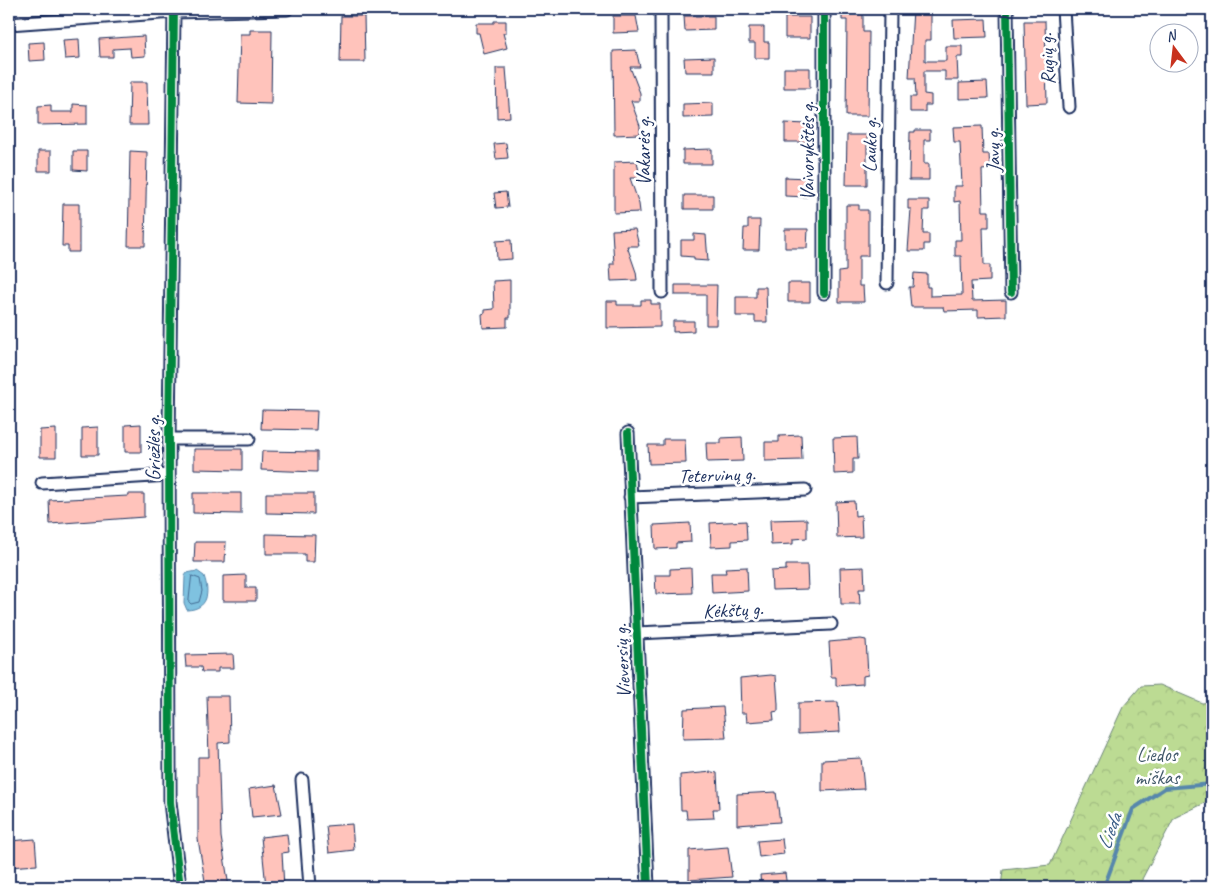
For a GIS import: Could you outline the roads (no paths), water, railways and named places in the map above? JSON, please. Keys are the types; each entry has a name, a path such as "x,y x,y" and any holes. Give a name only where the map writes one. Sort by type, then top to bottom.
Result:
{"street":[{"path":"9,24 174,10 288,9"},
{"name":"Vakarės g.","path":"661,9 662,292"},
{"name":"Vaivorykštės g.","path":"824,9 824,293"},
{"name":"Lauko g.","path":"887,282 890,9"},
{"name":"Javų g.","path":"1006,9 1011,292"},
{"name":"Rugių g.","path":"1063,9 1069,107"},
{"name":"Griežlės g.","path":"174,10 169,439 170,802 180,887"},
{"name":"Vieversių g.","path":"628,433 648,887"},
{"path":"169,439 249,439"},
{"path":"42,483 169,475"},
{"name":"Tetervinų g.","path":"630,497 805,490"},
{"name":"Kėkštų g.","path":"637,633 832,624"},
{"path":"302,780 310,887"}],"water":[{"path":"197,571 204,576 206,582 206,599 199,607 187,610 184,603 185,576 187,573"}],"waterway":[{"name":"Lieda","path":"1104,887 1133,809 1165,788 1212,784"}],"park label":[{"name":"Liedos miškas","path":"1157,766"}]}
